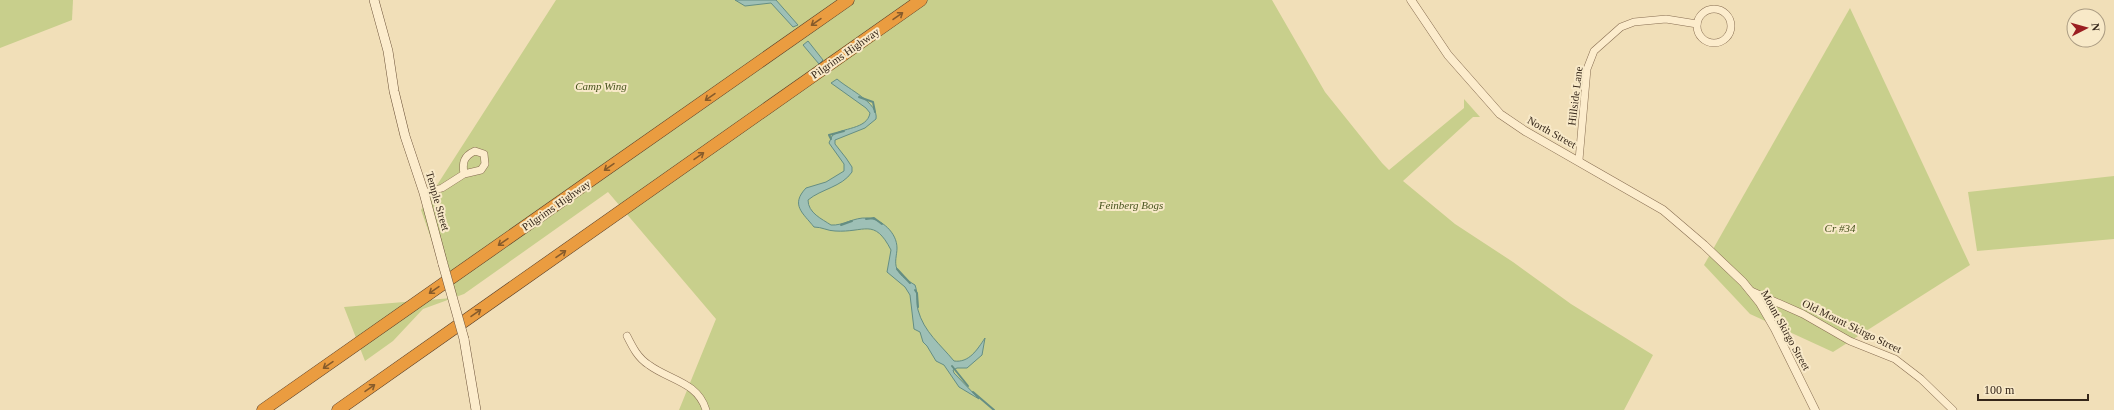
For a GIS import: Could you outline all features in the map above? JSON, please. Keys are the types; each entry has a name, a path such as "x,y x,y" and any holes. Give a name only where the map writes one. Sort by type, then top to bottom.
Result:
{"highway":[{"name":"Pilgrims Highway","path":"263,410 848,0"},
{"name":"Pilgrims Highway","path":"338,410 921,0"}],"main road":[{"name":"Temple Street","path":"374,0 388,51 394,91 405,136 424,193 464,339 476,410"}],"street":[{"name":"North Street","path":"1412,0 1448,54 1492,106 1525,131 1579,160 1663,210 1711,251"},
{"path":"1716,9 1725,12 1731,19 1732,28 1729,37 1721,43 1712,44 1704,41 1698,34 1696,24 1700,16 1707,10 1716,9"},
{"name":"Hillside Lane","path":"1579,160 1586,70 1594,51 1621,27 1634,22 1666,19 1696,24"},
{"path":"424,193 442,188 464,174"},
{"name":"Mount Skirgo Street","path":"1711,251 1751,291 1785,347 1815,410"},
{"name":"Old Mount Skirgo Street","path":"1751,291 1803,314 1850,341 1895,359 1921,379 1953,410"},
{"path":"627,336 635,351 644,362 691,388 701,399 706,410"}],"green space":[{"path":"0,0 73,0 72,20 0,48"},
{"name":"Feinberg Bogs","path":"556,0 1272,0 1325,92 1389,170 1464,108 1464,99 1480,117 1473,117 1403,181 1455,224 1513,262 1571,304 1653,355 1624,410 679,410 716,319 608,192 464,294 423,309 393,341 365,361 344,307 452,298 421,210"},
{"name":"Cr #34","path":"1850,8 1970,265 1833,352 1750,314 1704,265"},
{"path":"2114,176 2114,239 1977,251 1968,192"}],"water":[{"path":"735,0 776,0 798,25 793,27 771,3 745,6"},
{"path":"808,41 823,60 819,64 803,45"},
{"path":"837,79 873,107 876,113 876,119 865,128 835,140 835,144 852,167 852,172 837,185 813,196 808,200 810,209 831,225 867,218 878,221 888,228 896,242 897,269 902,276 915,285 917,307 921,318 928,331 938,343 954,361 959,361 972,355 985,338 982,355 967,368 957,368 953,370 954,373 979,399 959,387 944,365 936,361 923,342 920,332 914,329 910,295 905,287 887,272 891,250 879,233 868,229 835,231 814,227 800,209 799,199 806,188 826,182 844,171 844,164 829,143 832,136 864,122 870,113 866,108 831,83"}],"waterway":[{"path":"859,97 873,102 875,112"},
{"path":"831,139 829,135 844,131"},
{"path":"866,219 874,218 882,224"},
{"path":"841,225 852,221"},
{"path":"897,269 910,283"},
{"path":"915,290 917,293 918,307"},
{"path":"952,366 968,386"},
{"path":"973,392 994,410"}],"park label":[{"name":"Camp Wing","path":"601,86"}]}
